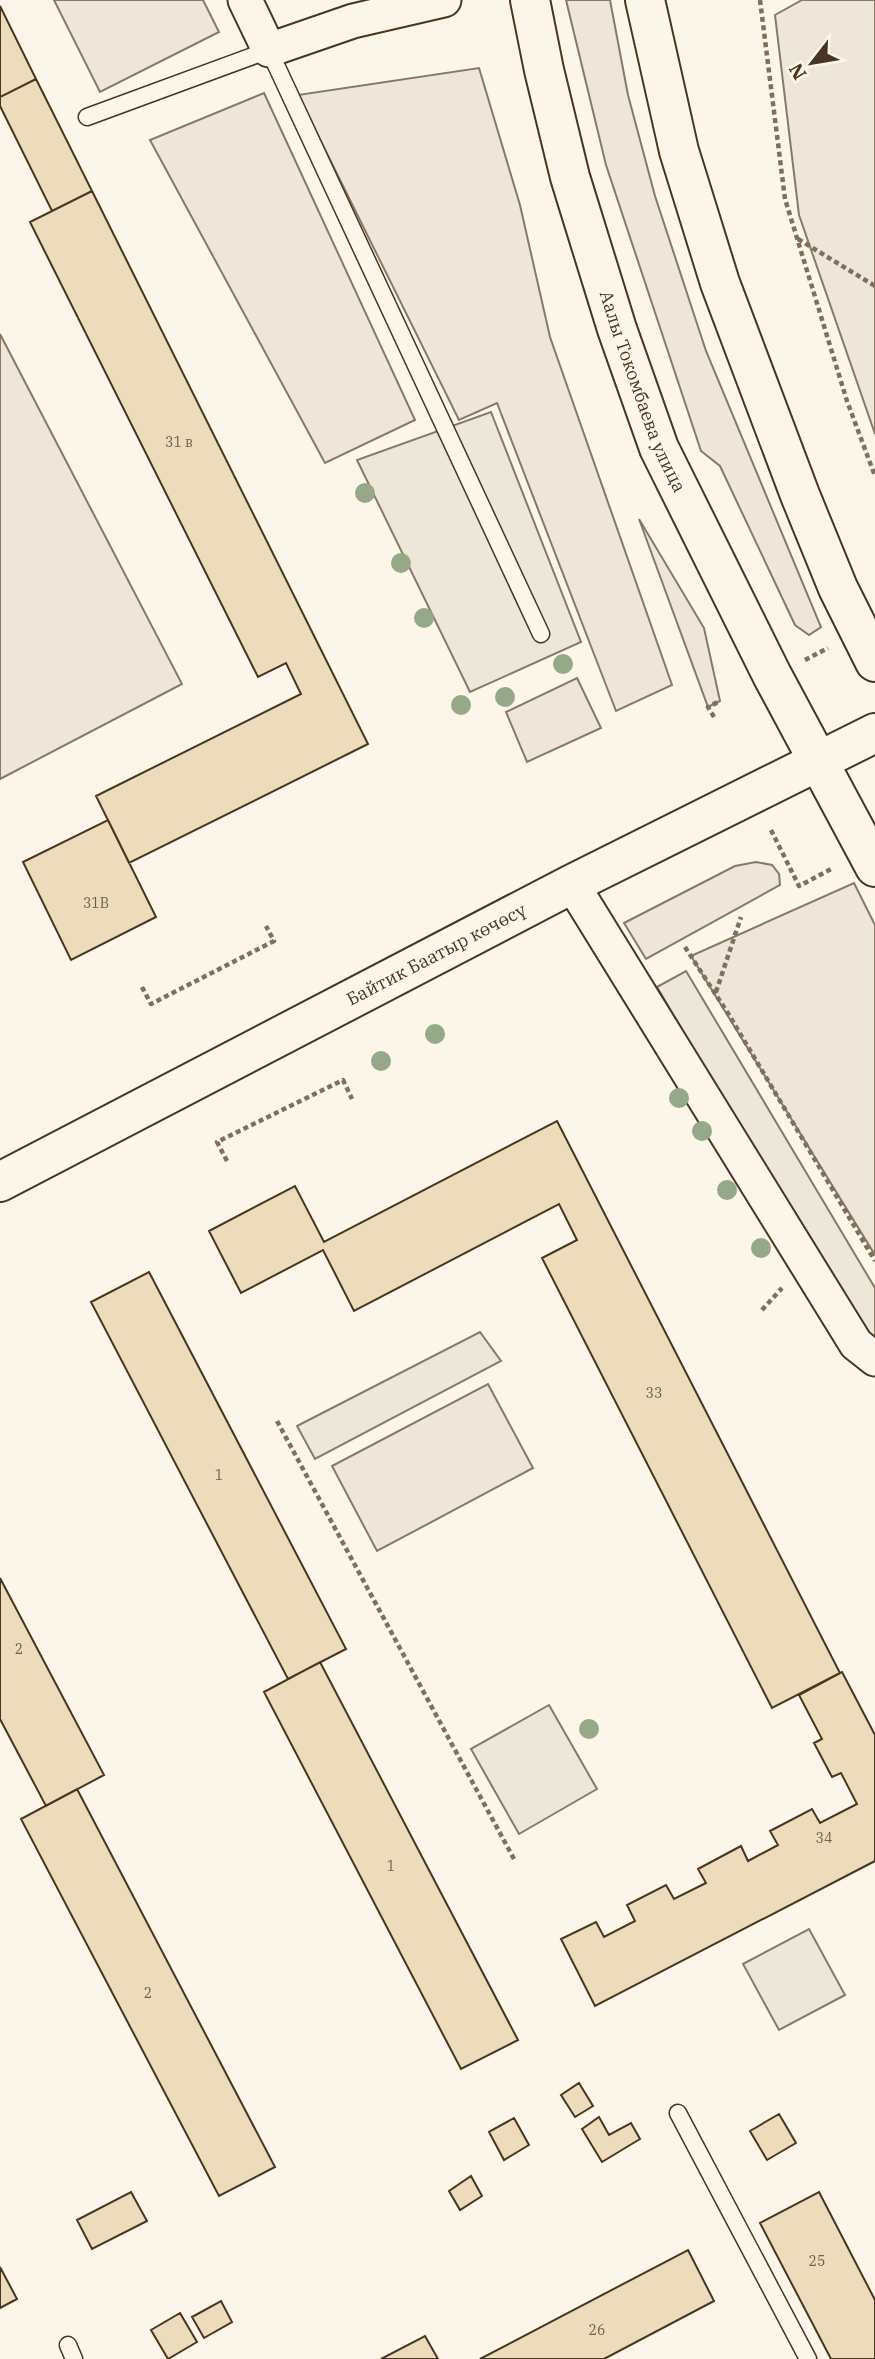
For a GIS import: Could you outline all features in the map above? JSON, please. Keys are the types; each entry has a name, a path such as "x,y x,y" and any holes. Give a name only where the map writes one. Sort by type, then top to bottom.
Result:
{"main road":[{"name":"Аалы Токомбаева улица","path":"530,0 570,177 617,329 659,448 772,676 875,867"},
{"path":"645,0 679,152 720,283 838,588 875,662"},
{"name":"Байтик Баатыр көчөсү","path":"0,1182 572,884 875,733"}],"street":[{"path":"245,0 269,50 353,21 444,0"},
{"path":"572,884 856,1344 875,1359"}],"lane":[{"path":"87,117 269,50 541,634"},
{"path":"678,2113 808,2359"}],"path":[{"path":"760,0 785,199 847,401 875,476"},
{"path":"797,238 875,286"},
{"path":"804,660 832,646"},
{"path":"714,717 708,707 720,701"},
{"path":"771,830 799,886 836,866"},
{"path":"715,993 741,917"},
{"path":"142,987 150,1004 274,941 266,926"},
{"path":"685,947 875,1261"},
{"path":"227,1161 217,1142 343,1080 352,1099"},
{"path":"762,1310 782,1288"},
{"path":"276,1421 514,1859"}],"shaded area":[{"path":"54,0 203,0 219,32 100,92"},
{"path":"566,0 610,0 628,95 655,196 706,351 821,627 809,635 795,625 720,466 701,451 606,165"},
{"path":"802,0 875,0 875,434 799,215 775,15"},
{"path":"479,68 520,205 550,337 672,685 616,711 497,403 459,420 298,95"},
{"path":"264,93 415,420 325,463 150,140"},
{"path":"0,334 182,684 0,779"},
{"path":"491,412 581,642 470,692 357,460"},
{"path":"639,519 704,628 720,701 708,707"},
{"path":"577,678 601,728 527,762 506,712"},
{"path":"756,862 772,865 779,874 780,885 646,959 624,923 735,866"},
{"path":"854,883 875,925 875,1255 691,956"},
{"path":"686,971 875,1288 875,1346 869,1349 657,987"},
{"path":"480,1332 501,1361 315,1459 297,1426"},
{"path":"488,1384 533,1468 377,1551 332,1466"},
{"path":"549,1705 597,1789 519,1834 471,1749"},
{"path":"809,1929 845,1995 779,2030 743,1964"}],"building":[{"path":"0,6 36,79 0,97"},
{"path":"36,79 92,191 52,211 0,106 0,97"},
{"path":"92,191 368,744 129,863 96,796 301,694 286,663 258,677 30,222"},
{"path":"108,820 156,917 71,960 23,862"},
{"path":"557,1121 840,1673 772,1708 542,1258 577,1240 559,1204 354,1311 323,1250 241,1293 209,1231 295,1186 324,1242"},
{"path":"149,1272 346,1649 288,1679 91,1302"},
{"path":"0,1578 104,1775 46,1806 0,1719"},
{"path":"320,1662 518,2040 461,2069 264,1692"},
{"path":"842,1672 875,1735 875,1861 595,2006 561,1939 596,1922 604,1937 635,1921 627,1905 666,1885 674,1899 706,1883 698,1869 741,1846 748,1861 778,1845 770,1831 812,1809 820,1823 857,1804 841,1773 832,1777 814,1743 822,1739 799,1695"},
{"path":"77,1789 275,2167 219,2196 21,1819"},
{"path":"579,2083 593,2106 575,2117 561,2095"},
{"path":"779,2114 796,2143 767,2160 750,2131"},
{"path":"599,2117 609,2135 631,2123 640,2139 602,2162 582,2129"},
{"path":"514,2118 529,2145 504,2160 489,2132"},
{"path":"471,2176 482,2196 460,2210 449,2191"},
{"path":"131,2192 147,2221 92,2249 77,2220"},
{"path":"819,2192 875,2300 875,2359 831,2359 760,2223"},
{"path":"688,2250 714,2301 604,2359 480,2359"},
{"path":"0,2267 17,2299 0,2308"},
{"path":"221,2301 232,2322 204,2338 192,2317"},
{"path":"180,2313 197,2342 168,2359 151,2330"},
{"path":"425,2336 438,2359 381,2359"}]}
